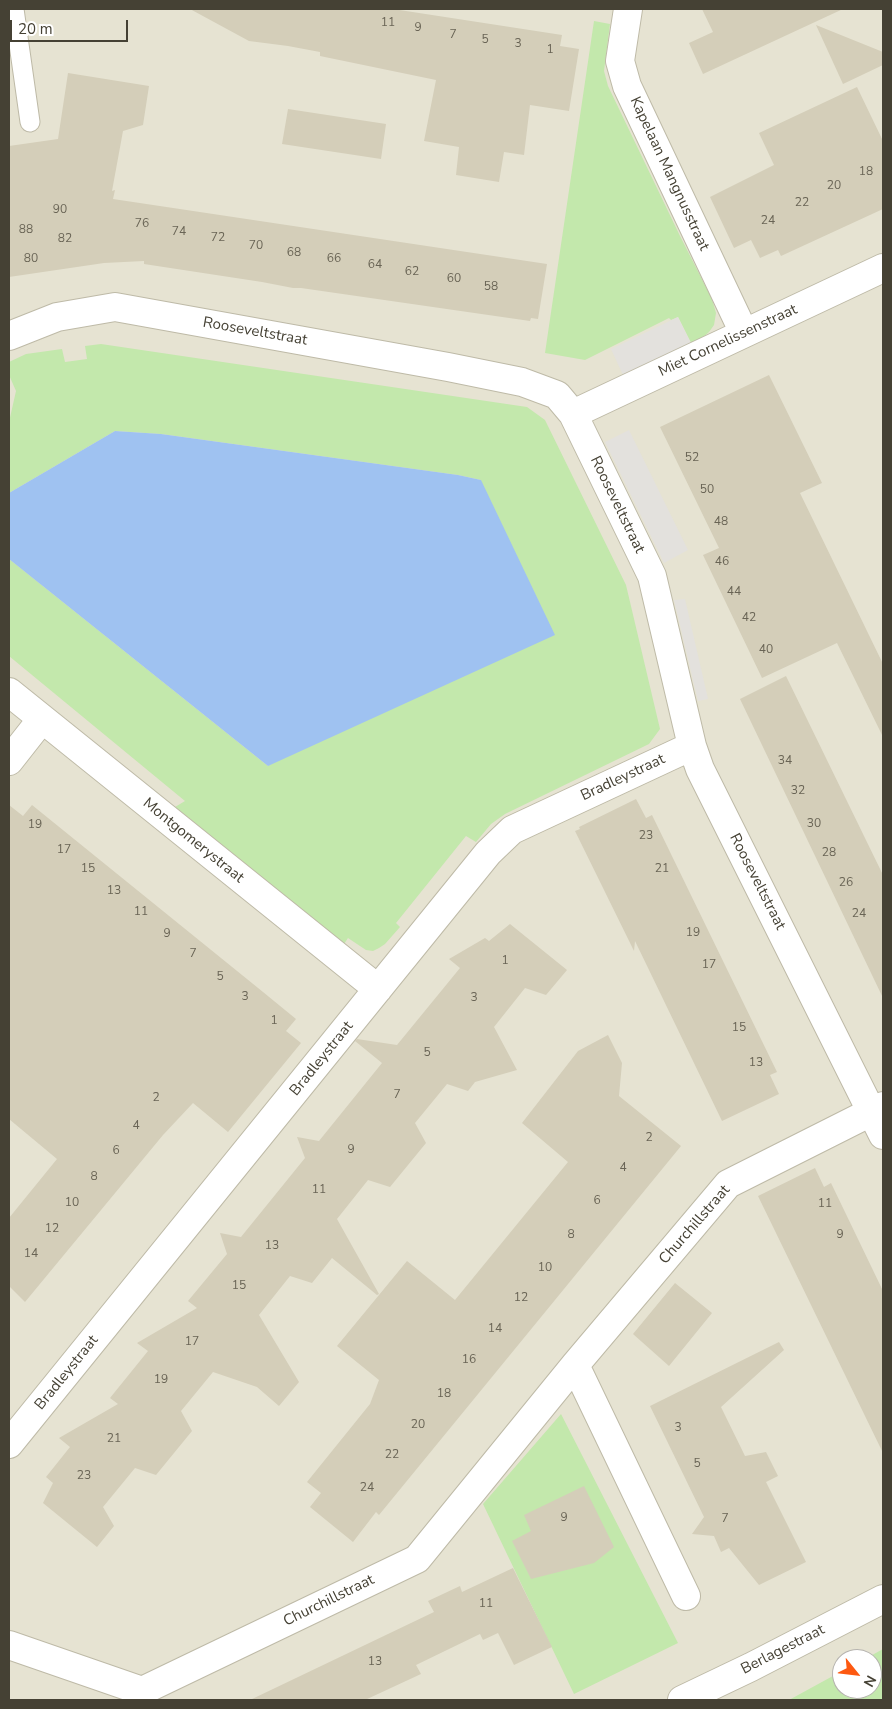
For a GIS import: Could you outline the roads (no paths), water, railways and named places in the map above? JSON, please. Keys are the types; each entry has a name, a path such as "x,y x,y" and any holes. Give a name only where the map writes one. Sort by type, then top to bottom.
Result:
{"street":[{"name":"Kapelaan Mangnusstraat","path":"628,9 620,61 627,86 744,334"},
{"name":"Miet Cornelissenstraat","path":"573,414 883,268"},
{"name":"Rooseveltstraat","path":"9,336 57,317 115,307 522,382 557,395 573,414 652,576 692,746 700,768 880,1118"},
{"name":"Montgomerystraat","path":"9,692 378,989"},
{"path":"9,761 42,719"},
{"name":"Bradleystraat","path":"9,1444 488,854 512,830 692,746"},
{"name":"Churchillstraat","path":"9,1645 142,1691 417,1559 728,1184 880,1118"},
{"path":"576,1365 686,1596"},
{"name":"Berlagestraat","path":"682,1700 883,1599"}],"lane":[{"path":"14,9 30,122"}],"water":[{"path":"115,431 161,434 458,475 481,480 555,635 268,766 9,559 9,493"}]}
